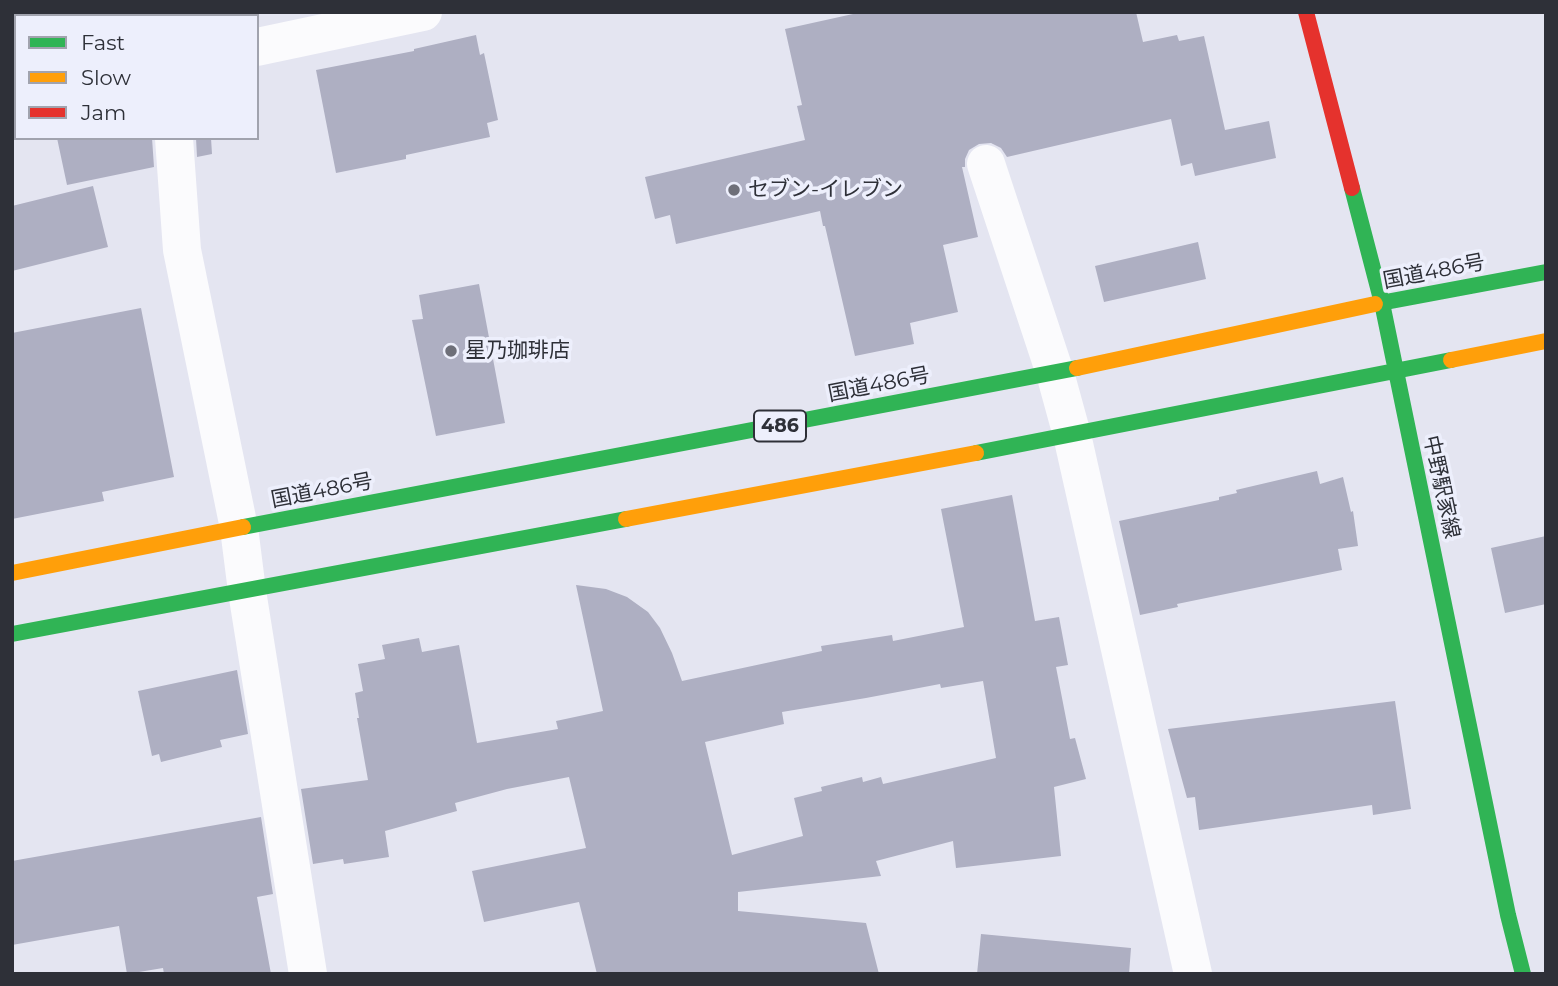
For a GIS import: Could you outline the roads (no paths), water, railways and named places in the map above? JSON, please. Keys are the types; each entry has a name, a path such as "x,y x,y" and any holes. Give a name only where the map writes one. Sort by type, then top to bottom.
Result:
{"main road":[{"name":"中野駅家線","path":"1307,12 1382,303 1508,915 1523,974"},
{"name":"国道486号","path":"12,573 1055,373 1382,303 1546,272"},
{"path":"12,634 1072,435 1546,341"}],"street":[{"path":"259,47 423,12"},
{"path":"174,140 182,250 239,528 308,974"},
{"path":"986,164 1055,373 1072,435 1194,974"}],"place":[{"name":"セブン-イレブン","path":"734,190"},
{"name":"星乃珈琲店","path":"451,351"}]}
